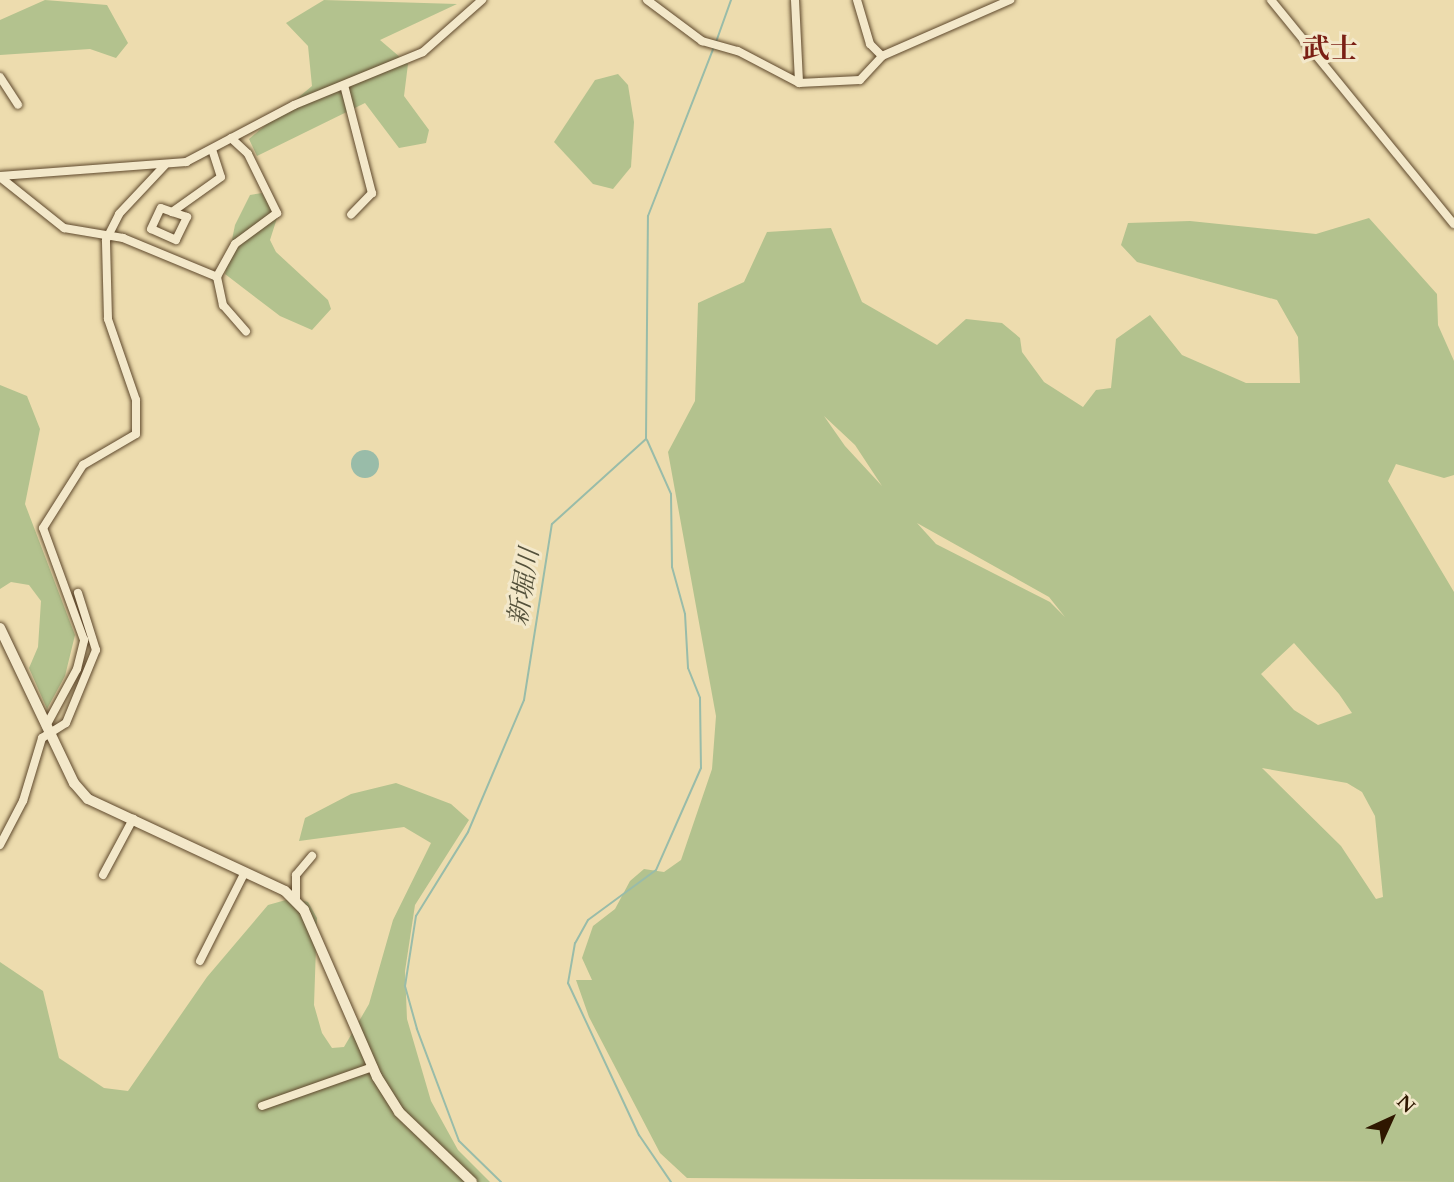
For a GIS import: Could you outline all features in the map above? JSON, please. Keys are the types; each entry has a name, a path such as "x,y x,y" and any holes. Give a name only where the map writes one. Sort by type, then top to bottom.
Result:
{"street":[{"path":"0,176 165,165 212,150 231,138 344,85 423,52 482,0"},
{"path":"647,0 702,41 738,51 799,83 860,80 881,56 1010,0"},
{"path":"795,0 799,83"},
{"path":"857,0 870,44 881,56"},
{"path":"1271,0 1454,224"},
{"path":"0,76 18,105"},
{"path":"344,85 372,193 351,215"},
{"path":"231,138 248,155 277,213 235,244 217,277 223,305 246,331"},
{"path":"172,212 221,177 212,150"},
{"path":"0,845 48,730 77,669 84,640 43,528 83,464 125,445 138,422 108,319 107,236 165,165"},
{"path":"0,176 64,228 107,236 217,277"},
{"path":"161,208 172,212 187,217 176,240 151,229 161,208"},
{"path":"48,730 66,723 96,650 78,593"},
{"path":"0,628 48,730 88,799 246,872 296,901 313,920 373,1067 399,1112 472,1182"},
{"path":"103,875 133,819"},
{"path":"296,901 296,875 312,856"},
{"path":"200,961 246,872"},
{"path":"262,1105 373,1067"}],"green space":[{"path":"45,0 107,5 128,43 116,58 90,49 0,55 0,20"},
{"path":"324,0 457,4 380,40 408,64 404,96 429,130 426,143 399,148 365,103 257,156 249,139 312,86 308,46 286,23"},
{"path":"618,74 628,85 634,122 631,167 613,189 593,184 554,142 595,80"},
{"path":"262,193 277,218 270,240 276,252 328,300 331,309 312,330 280,316 225,274 235,225 250,195"},
{"path":"1369,218 1437,294 1438,325 1454,361 1454,475 1444,478 1396,464 1388,481 1454,592 1454,1182 687,1178 660,1153 589,1017 576,980 592,980 582,958 593,926 615,909 630,881 644,869 664,872 681,860 712,769 716,716 668,452 695,401 698,303 744,282 767,232 831,228 862,302 937,345 966,319 1002,323 1020,338 1022,352 1044,382 1083,407 1096,390 1111,388 1116,339 1150,315 1182,355 1246,383 1300,383 1298,337 1277,300 1137,262 1121,245 1128,223 1190,221 1316,234","holes":["824,416 855,445 882,486 845,446","917,523 1049,597 1065,617 1050,602 936,544","1294,643 1339,694 1352,713 1318,725 1294,710 1261,674","1262,768 1347,783 1362,792 1375,816 1383,897 1376,899 1341,846"]},
{"path":"0,385 27,396 40,429 25,504 75,635 65,676 47,709 29,668 38,647 41,601 29,585 11,582 0,589"},
{"path":"396,783 451,804 469,820 415,905 405,971 407,1019 431,1101 458,1150 490,1182 0,1182 0,962 43,991 59,1058 104,1088 128,1091 207,977 268,905 293,898 308,902 317,918 314,1005 322,1033 332,1048 344,1047 369,1004 393,920 431,843 404,827 299,841 305,818 351,794"}],"shaded area":[{"path":"365,450 375,454 379,464 375,474 365,478 355,474 351,464 355,454"}],"waterway":[{"name":"新堀川","path":"716,42 731,0"},
{"name":"新堀川","path":"501,1182 459,1141 417,1029 405,986 416,916 468,832 524,700 552,524 646,439 648,216 714,47"},
{"path":"647,440 671,494 672,567 685,614 688,668 700,698 701,768 656,870 588,920 575,943 568,983 639,1135 671,1182"}],"district":[{"name":"武士","path":"1330,49"}]}
